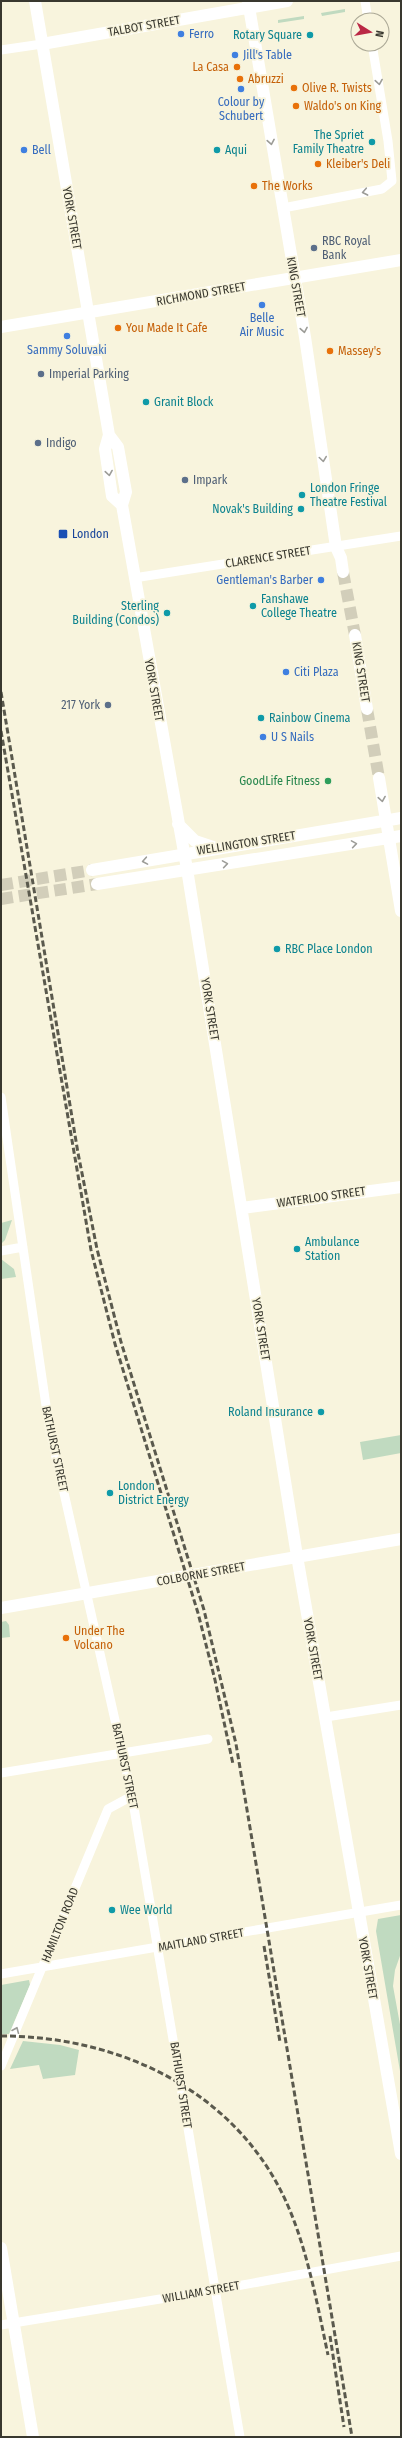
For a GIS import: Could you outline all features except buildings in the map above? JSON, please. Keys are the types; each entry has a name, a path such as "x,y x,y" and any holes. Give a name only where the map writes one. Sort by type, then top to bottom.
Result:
{"main road":[{"name":"YORK STREET","path":"35,1 109,435 118,447 126,492 122,504 134,578 183,854 187,869 297,1556 401,2154"},
{"name":"TALBOT STREET","path":"42,44 248,4 287,1"},
{"name":"KING STREET","path":"248,4 283,208 336,547 341,558 343,572"},
{"name":"RICHMOND STREET","path":"1,327 401,260"},
{"name":"KING STREET","path":"355,635 367,709"},
{"path":"379,778 386,821 395,837 401,910"},
{"name":"WELLINGTON STREET","path":"92,870 401,818"},
{"path":"178,824 195,841 216,848"},
{"name":"WELLINGTON STREET","path":"97,884 395,837"},
{"name":"WATERLOO STREET","path":"242,1208 401,1186"},
{"name":"COLBORNE STREET","path":"1,1608 401,1539"},
{"path":"1,2248 33,2437"}],"street":[{"path":"365,1 367,12"},
{"name":"TALBOT STREET","path":"1,50 42,44"},
{"path":"283,208 382,189 392,181 388,141 373,52"},
{"name":"CLARENCE STREET","path":"134,578 401,536"},
{"name":"BATHURST STREET","path":"1,1097 49,1426 132,1796 159,1948 240,2437"},
{"path":"1,1250 23,1247"},
{"path":"326,1717 401,1705"},
{"path":"1,1773 208,1738"},
{"name":"HAMILTON ROAD","path":"1,2066 108,1809 132,1796"},
{"name":"MAITLAND STREET","path":"1,1974 159,1948 358,1911 401,1905"},
{"name":"WILLIAM STREET","path":"1,2325 215,2290 401,2256"}],"green space":[{"path":"345,9 345,12 322,16 321,13"},
{"path":"304,16 304,19 278,23 278,20"},
{"path":"12,1220 5,1240 1,1244 1,1223"},
{"path":"1,1259 14,1269 16,1277 1,1279"},
{"path":"401,1435 401,1453 363,1460 360,1442"},
{"path":"6,1621 9,1625 10,1637 1,1638 1,1622"},
{"path":"401,1915 401,1953 395,1970 393,1986 401,2030 401,2077 376,1931 378,1919"},
{"path":"29,1980 30,1985 9,2034 1,2034 1,1985"},
{"path":"23,2041 60,2045 79,2050 75,2075 43,2079 39,2065 10,2069"}],"tunnel":[{"path":"343,572 355,635"},
{"path":"367,709 379,778"},
{"path":"1,885 92,870"},
{"path":"1,899 97,884"}],"railway":[{"path":"1,692 78,1153 97,1249 121,1342 204,1610 236,1744 352,2437"},
{"path":"1,731 91,1250 115,1344 198,1613 215,1680 233,1764"},
{"path":"264,1946 280,2042"},
{"path":"1,2036 44,2038 86,2046 126,2058 164,2075 200,2097 232,2124 259,2156 282,2193 298,2231 310,2272 328,2355"},
{"path":"330,2336 344,2427"}],"place":[{"name":"Ferro","path":"181,34"},
{"name":"Rotary Square","path":"310,35"},
{"name":"Jill's Table","path":"235,55"},
{"name":"La Casa","path":"237,67"},
{"name":"Abruzzi","path":"240,79"},
{"name":"Olive R. Twists","path":"294,88"},
{"name":"Colour by Schubert","path":"241,89"},
{"name":"Waldo's on King","path":"296,106"},
{"name":"The Spriet Family Theatre","path":"372,142"},
{"name":"Bell","path":"24,150"},
{"name":"Aqui","path":"217,150"},
{"name":"Kleiber's Deli","path":"318,164"},
{"name":"The Works","path":"254,186"},
{"name":"RBC Royal Bank","path":"314,248"},
{"name":"Belle Air Music","path":"262,305"},
{"name":"You Made It Cafe","path":"118,328"},
{"name":"Sammy Soluvaki","path":"67,336"},
{"name":"Massey's","path":"330,351"},
{"name":"Imperial Parking","path":"41,374"},
{"name":"Granit Block","path":"146,402"},
{"name":"Indigo","path":"38,443"},
{"name":"Impark","path":"185,480"},
{"name":"London Fringe Theatre Festival","path":"302,495"},
{"name":"Novak's Building","path":"301,509"},
{"name":"London","path":"63,534"},
{"name":"Gentleman's Barber","path":"321,580"},
{"name":"Fanshawe College Theatre","path":"253,606"},
{"name":"Sterling Building (Condos)","path":"167,613"},
{"name":"Citi Plaza","path":"286,672"},
{"name":"217 York","path":"108,705"},
{"name":"Rainbow Cinema","path":"261,718"},
{"name":"U S Nails","path":"263,737"},
{"name":"GoodLife Fitness","path":"328,781"},
{"name":"RBC Place London","path":"277,949"},
{"name":"Ambulance Station","path":"297,1249"},
{"name":"Roland Insurance","path":"321,1412"},
{"name":"London District Energy","path":"110,1493"},
{"name":"Under The Volcano","path":"66,1638"},
{"name":"Wee World","path":"112,1910"}]}
